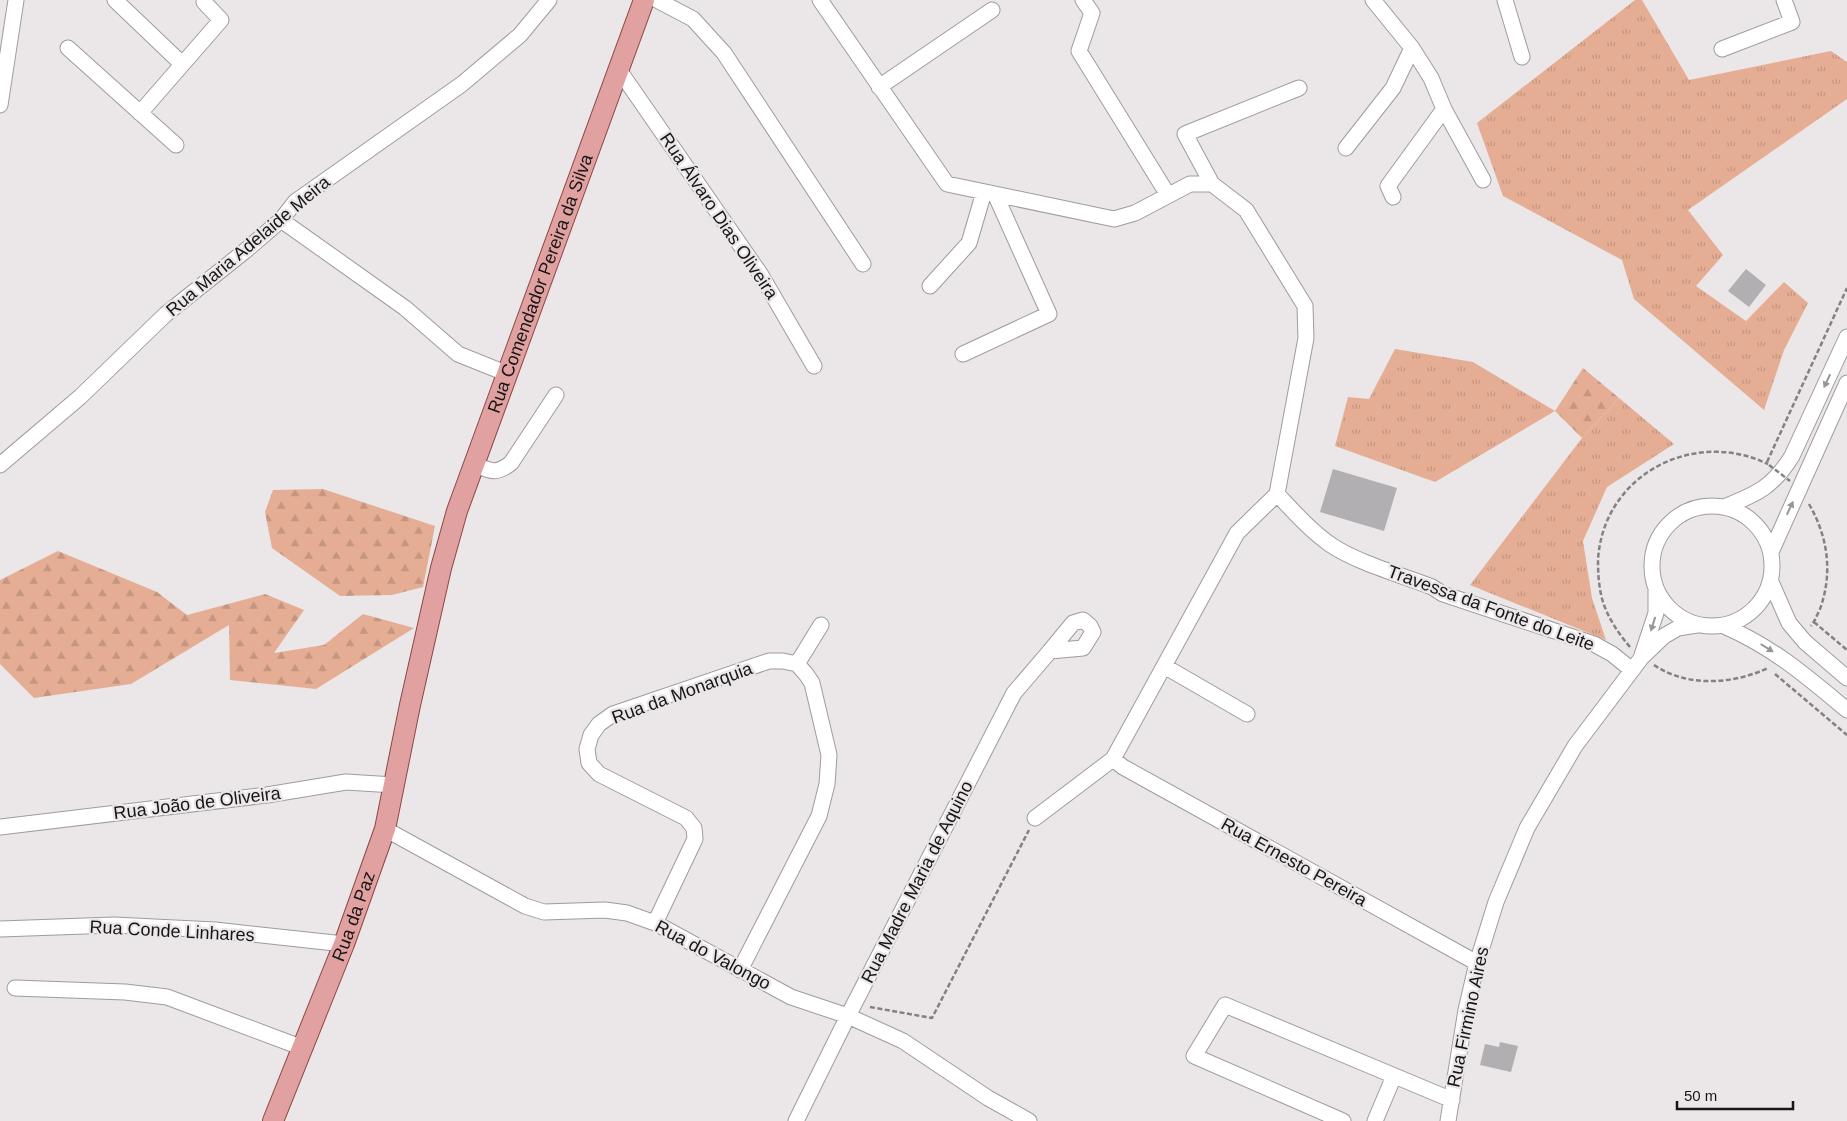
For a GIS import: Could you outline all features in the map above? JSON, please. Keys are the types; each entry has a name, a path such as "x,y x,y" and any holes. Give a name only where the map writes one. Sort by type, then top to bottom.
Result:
{"main road":[{"name":"Rua Comendador Pereira da Silva","path":"410,705 441,568 457,511 644,0"},
{"name":"Rua da Paz","path":"273,1121 344,944 386,830 410,705"}],"street":[{"path":"0,105 16,0"},
{"path":"115,0 182,64"},
{"name":"Rua Maria Adelaide Meira","path":"0,465 80,397 166,314 281,220 295,202 462,84 520,35 550,0"},
{"path":"657,0 693,20 724,53 863,264"},
{"path":"820,0 947,184 1114,219 1136,214 1190,184 1212,184"},
{"path":"1083,0 1092,13 1079,51 1168,195"},
{"path":"1373,0 1412,48 1431,78 1444,110 1483,180"},
{"path":"1505,0 1522,57"},
{"path":"1722,49 1792,22 1784,0"},
{"path":"140,113 220,20 204,2"},
{"path":"879,87 992,10"},
{"path":"68,48 176,145"},
{"path":"1346,148 1393,88 1412,48"},
{"name":"Rua Álvaro Dias Oliveira","path":"619,70 761,275 814,366"},
{"path":"1035,818 1113,759 1236,533 1277,494 1306,338 1305,306 1246,210 1212,184 1185,134 1299,88"},
{"path":"1393,196 1388,186 1444,110"},
{"path":"930,286 969,243 989,193"},
{"path":"964,354 1049,314 989,193"},
{"path":"281,220 405,308 458,354 508,374"},
{"path":"1724,507 1754,495 1771,484 1785,468 1847,337"},
{"path":"1771,552 1847,383"},
{"path":"474,464 494,472 503,470 511,463 556,395"},
{"name":"Travessa da Fonte do Leite","path":"1277,494 1315,533 1332,546 1344,552 1432,587 1443,594 1594,644 1612,654 1632,670"},
{"path":"1642,657 1656,613 1656,589 1652,571 1653,552 1660,535 1672,521 1688,511 1706,506 1724,507 1740,513 1754,523 1764,536 1771,552 1771,582 1764,598 1754,611 1740,620 1724,626 1710,627 1697,625 1680,618 1666,605 1656,589"},
{"path":"1771,582 1789,624 1805,642 1847,678"},
{"path":"740,970 819,816 827,784 829,755 812,683 797,664 821,625"},
{"path":"1642,657 1664,636 1678,628 1697,625"},
{"path":"1724,626 1755,641 1789,662 1847,710"},
{"name":"Rua Madre Maria de Aquino","path":"796,1121 1014,693 1050,651"},
{"name":"Rua Firmino Aires","path":"1448,1121 1466,1010 1477,963 1496,902 1527,828 1575,746 1642,657"},
{"name":"Rua da Monarquia","path":"655,923 695,839 694,828 686,818 600,774 589,763 587,749 591,735 599,724 613,714 769,661 784,661 797,664"},
{"path":"1164,666 1247,714"},
{"name":"Rua Ernesto Pereira","path":"1113,759 1122,767 1477,963"},
{"name":"Rua João de Oliveira","path":"0,827 267,795 346,782 394,785"},
{"name":"Rua do Valongo","path":"386,830 526,906 544,912 605,910 627,913 655,923 791,996 848,1016 903,1041 988,1098 1029,1121"},
{"name":"Rua Conde Linhares","path":"0,929 114,925 215,930 344,944"},
{"path":"15,988 125,992 167,997 303,1048"},
{"path":"1343,1121 1194,1056 1225,1005 1452,1100"},
{"path":"1375,1121 1394,1076"}],"path":[{"path":"1768,464 1847,288"},
{"path":"1660,670 1630,647 1617,631 1604,604 1598,576 1599,546 1608,518 1624,492 1647,471 1675,457 1705,451 1737,453 1768,464 1790,481"},
{"path":"1814,622 1847,650"},
{"path":"1768,668 1847,735"},
{"path":"848,1016 866,1006 932,1018 1035,818"}],"green space":[{"path":"1635,0 1642,0 1689,80 1831,51 1847,62 1847,99 1688,210 1723,255 1696,286 1746,321 1784,282 1808,303 1784,350 1764,410 1634,299 1622,260 1503,196 1477,123"},
{"path":"1395,349 1473,362 1555,411 1435,482 1335,446 1348,397 1369,399"},
{"path":"1583,368 1619,398 1582,438 1555,411"},
{"path":"1619,398 1674,444 1607,487 1583,541 1592,598 1606,640 1470,585 1582,438"},
{"path":"323,489 435,526 423,587 392,595 340,596 272,548 265,512 273,490"},
{"path":"58,551 157,592 187,615 265,594 304,610 274,653 324,645 363,614 414,628 316,689 230,680 229,625 131,684 34,698 0,664 0,580"}],"building":[{"path":"1746,269 1766,285 1749,307 1728,291"},
{"path":"1333,469 1397,488 1384,531 1320,512"},
{"path":"1500,1042 1518,1046 1511,1072 1480,1065 1485,1044 1499,1047"}]}
